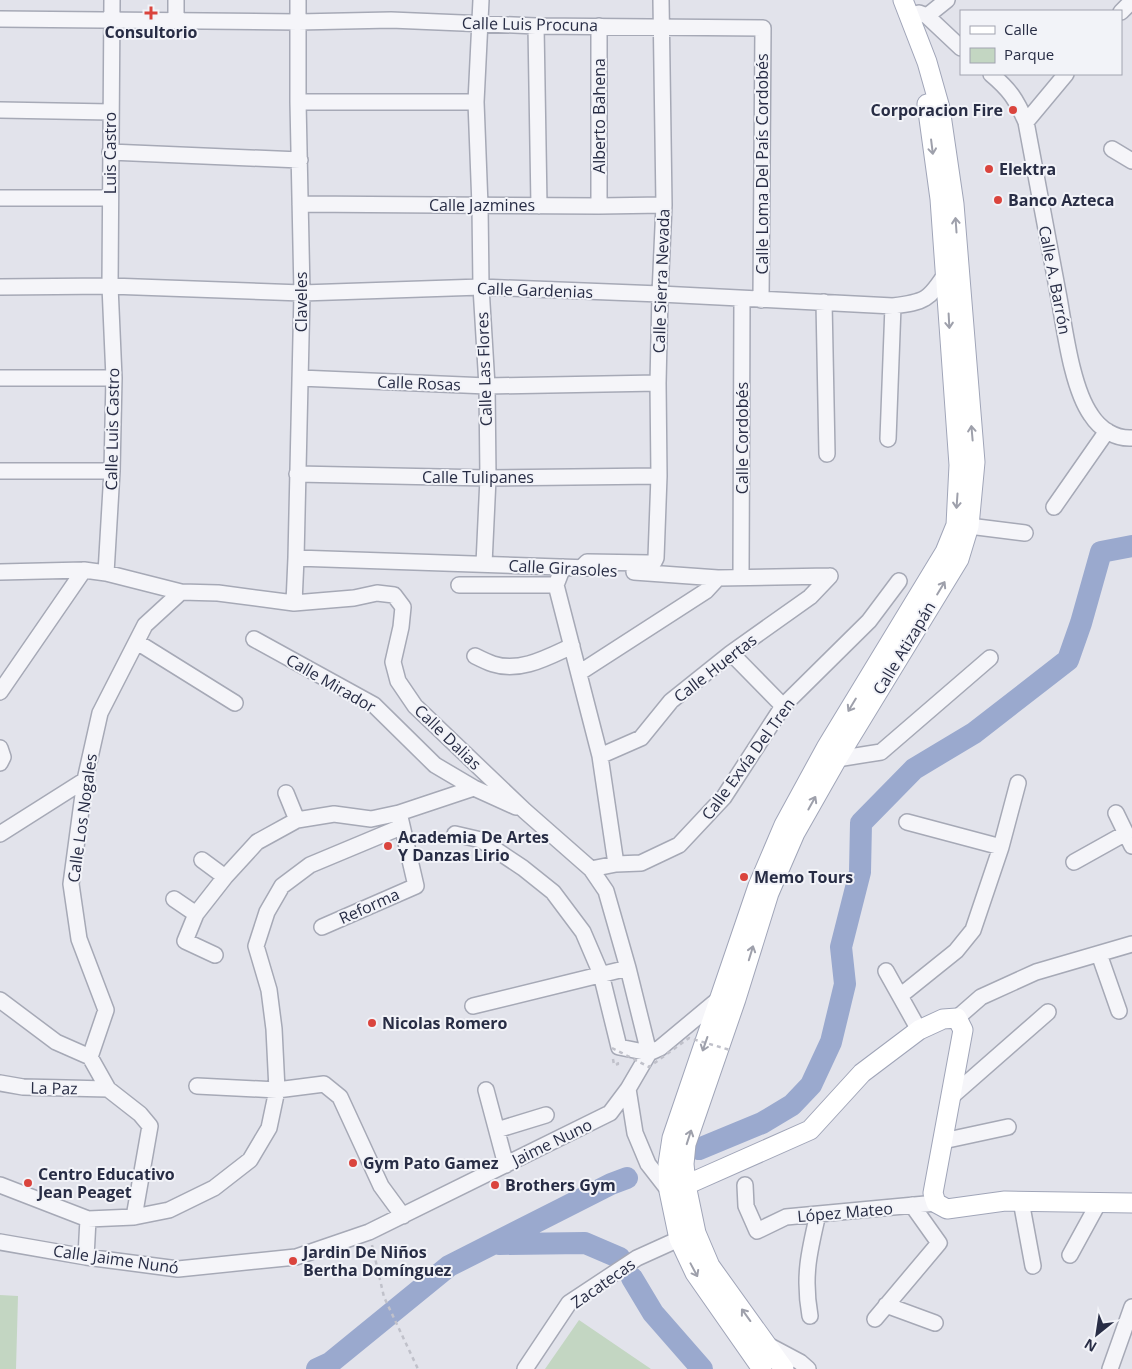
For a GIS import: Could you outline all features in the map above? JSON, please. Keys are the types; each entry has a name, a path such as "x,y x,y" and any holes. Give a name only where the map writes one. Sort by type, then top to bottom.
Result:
{"main road":[{"path":"889,0 914,63 927,106 953,273"},
{"path":"916,9 927,62 940,108 954,204 953,273"},
{"name":"Calle Atizapán","path":"728,998 769,893 795,833 836,759 958,559 969,526 974,462 953,273"},
{"name":"Calle Atizapán","path":"728,998 758,886 784,825 826,748 945,552 956,526 960,465 951,366 953,273"},
{"path":"728,998 686,1144 684,1164 678,1188 679,1239 695,1273 762,1369"},
{"path":"678,1188 810,1130 862,1073 919,1030 943,1019 957,1018 963,1030 933,1192 936,1203 947,1209 1005,1201 1132,1203"},
{"path":"678,1188 710,1266 784,1369"}],"street":[{"path":"111,20 112,0"},
{"path":"176,0 176,21"},
{"name":"Claveles","path":"294,603 302,293 298,0"},
{"name":"Calle Las Flores","path":"481,0 476,102 481,287 487,386 488,478 484,564"},
{"name":"Calle Sierra Nevada","path":"580,568 587,562 649,563 654,562 656,558 660,476 658,383 664,205 661,0"},
{"path":"916,9 947,0"},
{"path":"1122,11 1132,1"},
{"path":"916,9 960,47"},
{"name":"Calle Luis Procuna","path":"0,19 298,22 391,20 536,26 763,28"},
{"name":"Luis Castro","path":"110,286 111,20"},
{"path":"536,26 539,206"},
{"name":"Alberto Bahena","path":"599,26 599,206"},
{"name":"Calle Loma Del País Cordobés","path":"761,300 763,28"},
{"name":"Calle A. Barrón","path":"992,75 1005,85 1014,96 1026,122 1069,354 1085,406 1098,424 1107,431 1124,439 1132,438"},
{"path":"1026,122 1065,75"},
{"path":"298,102 476,102"},
{"path":"0,110 111,112"},
{"path":"1112,149 1132,161"},
{"path":"110,152 300,160"},
{"path":"0,198 110,198"},
{"name":"Calle Jazmines","path":"300,204 480,206 664,205"},
{"name":"Calle Gardenias","path":"0,287 110,286 302,293 481,287 893,306 917,303 926,299 953,273"},
{"name":"Calle Luis Castro","path":"106,573 112,471 114,378 110,286"},
{"name":"Calle Cordobés","path":"741,578 742,299"},
{"path":"824,302 827,454"},
{"path":"888,439 893,306"},
{"path":"0,378 114,378"},
{"name":"Calle Rosas","path":"300,378 487,386 658,383"},
{"path":"1054,507 1107,431"},
{"path":"0,471 112,471"},
{"name":"Calle Tulipanes","path":"297,474 488,478 660,476"},
{"path":"969,526 1025,533"},
{"name":"Calle Girasoles","path":"296,558 563,567 718,578 830,576"},
{"path":"563,567 556,585 600,756 616,864"},
{"path":"0,692 84,570"},
{"path":"0,572 84,570 106,573 181,592 218,593 294,603"},
{"name":"Calle Huertas","path":"600,756 641,738 671,701 731,653 810,597 830,576"},
{"path":"579,673 706,592 718,578"},
{"name":"Calle Exvía Del Tren","path":"591,869 616,864 640,863 679,845 724,797 783,706 870,621 898,580"},
{"path":"459,586 556,585"},
{"name":"Calle Los Nogales","path":"90,1057 106,1010 79,939 70,884 85,780 100,713 145,625 181,592"},
{"name":"Calle Dalias","path":"294,603 354,598 378,593 394,595 403,607 401,627 393,662 398,681 415,706 525,811"},
{"name":"Calle Mirador","path":"254,639 374,705 435,765 474,788 525,811"},
{"path":"137,642 235,703"},
{"path":"475,656 495,665 521,666 572,646"},
{"path":"731,653 783,706"},
{"path":"836,759 882,752 990,658"},
{"path":"0,748 2,757 0,763"},
{"path":"0,834 85,780"},
{"path":"900,996 956,951 973,930 1001,847 1018,783"},
{"path":"0,1185 88,1219 134,1217 169,1210 214,1188 250,1160 269,1128 277,1090 274,1030 269,990 256,946 267,912 282,886 310,865 400,820 474,788"},
{"path":"286,793 297,820"},
{"path":"525,811 591,869 606,891 628,968 649,1053"},
{"path":"1074,862 1129,840 1116,813"},
{"path":"215,956 184,941 196,914 225,877 257,842 297,820 334,814 371,819 400,820"},
{"name":"Reforma","path":"322,927 416,886 400,820"},
{"path":"907,822 1001,847"},
{"path":"455,834 481,840 523,868 553,892 583,932 601,974 619,1047 649,1053 660,1048 728,998"},
{"path":"202,860 225,877"},
{"path":"174,899 196,914"},
{"path":"957,1018 981,998 1036,972 1132,944"},
{"path":"1099,954 1119,1011"},
{"path":"473,1006 628,968"},
{"path":"886,971 919,1030"},
{"path":"0,1000 56,1042 90,1057 108,1089 140,1114 150,1126 134,1217"},
{"path":"952,1097 1048,1012"},
{"name":"Jaime Nuno","path":"403,1216 610,1114 628,1089 649,1053"},
{"name":"La Paz","path":"0,1083 23,1087 108,1089"},
{"path":"197,1086 277,1090 324,1084 340,1097 381,1186 403,1216"},
{"path":"628,1089 635,1133 648,1164 678,1188"},
{"path":"486,1090 506,1165"},
{"path":"496,1130 546,1114"},
{"path":"943,1141 1008,1127"},
{"name":"López Mateo","path":"746,1185 746,1206 756,1231 786,1217 936,1203"},
{"path":"1021,1201 1033,1266"},
{"path":"1070,1255 1100,1202"},
{"path":"875,1319 939,1243 912,1205"},
{"path":"810,1316 807,1296 807,1262 818,1214"},
{"name":"Calle Jaime Nunó","path":"0,1242 86,1257 178,1269 296,1257 369,1232 403,1216"},
{"path":"86,1257 88,1219"},
{"name":"Zacatecas","path":"525,1369 569,1303 637,1258 679,1239"},
{"path":"886,1306 936,1323"},
{"path":"1110,1369 1132,1307"},
{"path":"766,1344 800,1362 808,1369"}],"path":[{"path":"612,1048 649,1067 689,1038 730,1050"},
{"path":"369,1232 384,1297 418,1369"}],"green space":[{"path":"0,1295 18,1296 16,1369 0,1369"},
{"path":"579,1320 651,1369 545,1369"}],"waterway":[{"path":"699,1149 762,1123 792,1105 811,1085 831,1042 845,984 841,947 860,872 861,823 914,769 974,733 1068,660 1081,623 1101,552 1132,546"},
{"path":"317,1369 330,1363 449,1266 611,1184 627,1178"},
{"path":"499,1244 585,1243 620,1258"},
{"path":"632,1278 653,1313 702,1369"}],"place":[{"name":"Consultorio","path":"151,13"},
{"name":"Corporacion Fire","path":"1013,110"},
{"name":"Elektra","path":"989,169"},
{"name":"Banco Azteca","path":"998,200"},
{"name":"Academia De Artes Y Danzas Lirio","path":"388,846"},
{"name":"Memo Tours","path":"744,877"},
{"name":"Nicolas Romero","path":"372,1023"},
{"name":"Gym Pato Gamez","path":"353,1163"},
{"name":"Centro Educativo Jean Peaget","path":"28,1183"},
{"name":"Brothers Gym","path":"495,1185"},
{"name":"Jardin De Niños Bertha Domínguez","path":"293,1261"}]}
